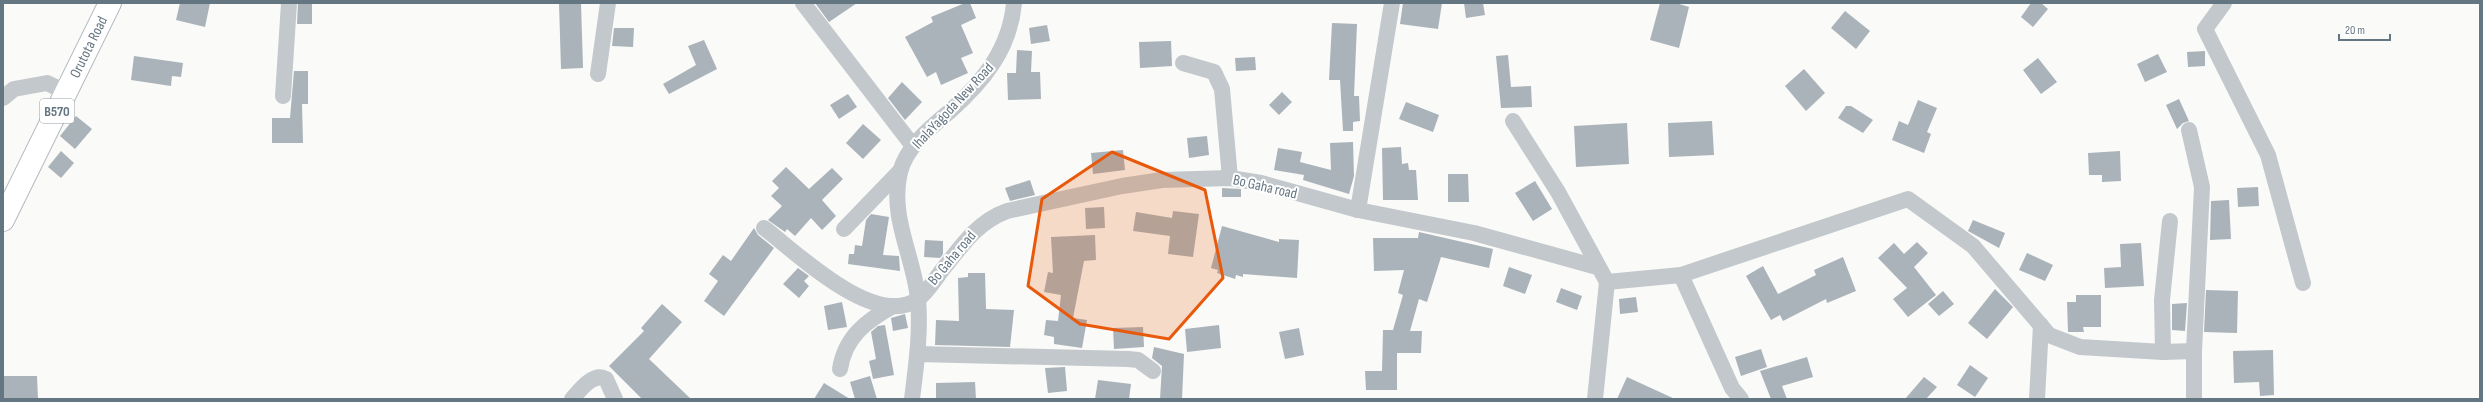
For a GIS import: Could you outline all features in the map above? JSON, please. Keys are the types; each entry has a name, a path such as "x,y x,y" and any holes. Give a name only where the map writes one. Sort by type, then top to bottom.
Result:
{"main road":[{"name":"Orutota Road","path":"4,213 110,3"}],"street":[{"path":"283,96 289,3"},
{"path":"598,74 608,3"},
{"path":"803,3 912,146"},
{"name":"IhalaYagoda New Road","path":"912,399 918,354 918,299 910,258 900,229 898,190 900,171 912,146 974,88 990,69 1006,40 1014,3"},
{"path":"1358,210 1370,147 1392,3"},
{"path":"2224,3 2205,29 2268,155 2303,283"},
{"path":"1183,63 1214,72 1222,89 1230,178"},
{"path":"3,98 14,89 47,83 66,92"},
{"path":"1513,121 1558,192 1597,267 1607,282 1595,399"},
{"path":"2189,130 2202,187 2194,351 2194,399"},
{"path":"844,229 900,171"},
{"name":"Bo Gaha road","path":"918,299 968,238 993,216 1007,211 1122,186 1162,180 1230,178 1261,183 1358,210 1474,233 1597,267"},
{"path":"1607,282 1681,275 1908,199 1974,246 2049,335 2080,347 2163,352 2194,351"},
{"path":"2163,352 2162,300 2170,221"},
{"path":"764,228 843,288 872,302 893,306"},
{"path":"1681,275 1732,388 1741,399"},
{"path":"840,369 842,357 856,331 872,318 893,306 918,299"},
{"path":"2037,399 2041,325"},
{"path":"918,354 1128,359 1138,360 1153,371"},
{"path":"572,399 585,385 596,377 602,376 606,379 615,399"}],"highlighted area":[{"path":"1112,152 1205,190 1223,278 1169,339 1080,324 1028,286 1042,199"}],"building":[{"path":"180,3 210,3 205,27 176,20"},
{"path":"298,3 312,3 312,24 297,24"},
{"path":"559,3 581,3 583,68 561,69"},
{"path":"815,3 857,3 829,22"},
{"path":"965,3 970,3 976,18 961,25 973,53 961,58 968,73 941,85 936,72 927,77 905,37 933,22 931,17"},
{"path":"1403,3 1442,3 1438,29 1400,24"},
{"path":"1464,3 1483,3 1485,15 1466,18"},
{"path":"1660,3 1676,3 1689,7 1679,48 1650,40"},
{"path":"2031,3 2041,3 2048,9 2033,27 2021,17"},
{"path":"1845,11 1870,31 1856,49 1831,28"},
{"path":"1332,23 1357,24 1354,96 1359,96 1360,121 1353,122 1353,131 1343,131 1340,80 1329,80"},
{"path":"1047,25 1050,41 1031,44 1029,28"},
{"path":"614,28 634,28 633,47 612,46"},
{"path":"704,40 717,69 669,94 663,84 696,65 688,46"},
{"path":"1171,41 1172,66 1140,68 1139,42"},
{"path":"1017,50 1032,51 1031,72 1040,72 1041,99 1008,100 1007,73 1016,73"},
{"path":"2205,51 2205,66 2188,67 2187,52"},
{"path":"2158,54 2167,72 2145,82 2137,64"},
{"path":"1508,55 1511,87 1531,86 1532,107 1501,108 1496,56"},
{"path":"134,56 183,63 181,77 172,76 171,86 131,80"},
{"path":"1255,57 1256,70 1236,71 1235,58"},
{"path":"2038,58 2057,82 2041,94 2023,70"},
{"path":"1804,69 1825,93 1806,111 1785,86"},
{"path":"294,71 308,71 308,104 302,104 303,143 272,143 272,118 290,118"},
{"path":"902,82 922,102 905,120 888,98"},
{"path":"1282,92 1292,102 1279,115 1269,105"},
{"path":"848,94 857,107 839,119 830,105"},
{"path":"2179,99 2189,121 2183,123 2177,129 2166,105"},
{"path":"1918,100 1937,108 1927,132 1931,134 1924,153 1892,140 1899,121 1908,125"},
{"path":"1406,102 1439,115 1433,132 1399,119"},
{"path":"1846,106 1851,106 1873,120 1863,133 1838,118"},
{"path":"76,116 92,129 75,149 60,136"},
{"path":"1712,121 1714,155 1669,157 1668,123"},
{"path":"1627,123 1629,164 1576,167 1574,126"},
{"path":"863,124 881,140 863,159 846,143"},
{"path":"1207,136 1209,155 1189,158 1187,138"},
{"path":"1353,142 1354,176 1349,194 1303,180 1304,175 1274,170 1278,148 1302,152 1300,162 1331,170 1330,143"},
{"path":"1401,147 1402,164 1408,163 1409,170 1416,170 1418,200 1383,200 1382,148"},
{"path":"1123,150 1125,170 1093,174 1091,153"},
{"path":"61,151 74,163 61,178 48,167"},
{"path":"2120,151 2121,181 2102,182 2102,175 2089,175 2088,153"},
{"path":"786,167 809,189 832,168 843,179 822,200 836,216 822,230 811,218 795,236 787,229 785,232 768,220 782,206 771,196 779,188 772,181"},
{"path":"1448,174 1468,174 1469,202 1448,202"},
{"path":"1030,180 1035,195 1010,201 1005,188"},
{"path":"1535,181 1552,209 1533,221 1515,193"},
{"path":"2258,187 2259,206 2238,207 2237,188"},
{"path":"1222,188 1241,189 1241,197 1222,197"},
{"path":"2229,200 2231,239 2210,240 2211,201"},
{"path":"1104,207 1105,228 1086,229 1085,208"},
{"path":"1173,211 1199,214 1193,257 1168,254 1170,236 1133,231 1136,212 1172,218"},
{"path":"871,214 889,217 883,255 899,256 900,271 848,264 849,254 854,254 855,245 862,246 866,220"},
{"path":"1973,220 2005,233 1999,248 1968,231"},
{"path":"1222,226 1279,242 1279,239 1299,240 1297,278 1243,274 1243,277 1236,275 1235,279 1217,273 1218,270 1211,268"},
{"path":"754,228 758,235 774,248 724,316 704,301 718,281 709,274 723,255 731,261"},
{"path":"1419,232 1493,249 1489,268 1441,257 1427,302 1419,299 1410,331 1422,331 1421,353 1397,353 1397,390 1366,390 1365,371 1382,371 1383,330 1393,330 1403,295 1398,293 1404,270 1374,271 1373,238 1418,238"},
{"path":"1095,235 1096,260 1084,261 1073,318 1087,320 1082,348 1054,344 1054,337 1044,335 1046,320 1058,321 1061,295 1044,292 1048,272 1053,273 1051,237"},
{"path":"925,240 943,241 943,254 940,258 924,257"},
{"path":"1917,242 1928,253 1914,267 1936,295 1908,317 1893,299 1907,288 1878,258 1894,243 1904,254"},
{"path":"2141,243 2144,286 2105,288 2104,268 2121,267 2120,244"},
{"path":"2027,253 2053,265 2045,281 2019,270"},
{"path":"1843,257 1856,291 1827,303 1826,299 1783,321 1780,315 1771,320 1746,276 1763,266 1778,294 1816,275 1814,270"},
{"path":"1509,267 1532,275 1525,294 1503,286"},
{"path":"798,268 809,276 804,281 809,286 799,298 783,284"},
{"path":"968,273 985,273 986,309 1014,310 1010,347 935,345 936,320 959,321 958,278 968,277"},
{"path":"1561,288 1582,296 1577,310 1556,302"},
{"path":"1995,289 2013,307 1987,339 1968,323"},
{"path":"2206,290 2238,291 2237,333 2204,332"},
{"path":"1943,291 1954,304 1939,316 1928,304"},
{"path":"2076,295 2101,295 2101,327 2083,327 2084,332 2068,332 2067,302 2076,302"},
{"path":"1636,297 1638,312 1620,314 1619,299"},
{"path":"842,302 847,327 828,330 824,306"},
{"path":"2187,303 2185,331 2172,330 2172,304"},
{"path":"662,304 682,322 649,359 691,399 642,399 609,366 644,331 641,328"},
{"path":"905,314 908,328 893,331 891,318"},
{"path":"885,325 894,375 873,379 869,361 876,359 871,332 878,326"},
{"path":"1219,325 1221,348 1187,352 1185,329"},
{"path":"1143,327 1144,347 1114,349 1113,328"},
{"path":"1299,328 1304,355 1285,359 1279,332"},
{"path":"1154,347 1184,354 1182,399 1160,399 1162,366 1152,358"},
{"path":"1761,349 1767,367 1741,376 1735,357"},
{"path":"2273,350 2274,395 2260,396 2259,382 2234,383 2233,351"},
{"path":"1807,357 1813,377 1782,386 1787,399 1771,399 1760,371"},
{"path":"1970,365 1988,378 1975,397 1957,385"},
{"path":"1065,367 1067,391 1048,393 1045,368"},
{"path":"3,376 37,376 38,399 3,399"},
{"path":"870,376 877,399 855,399 850,382"},
{"path":"1627,377 1675,399 1617,399"},
{"path":"1924,377 1937,387 1926,399 1905,399"},
{"path":"1098,380 1131,384 1129,399 1095,399"},
{"path":"975,382 976,399 936,399 936,383"},
{"path":"824,383 850,399 814,399"}]}
